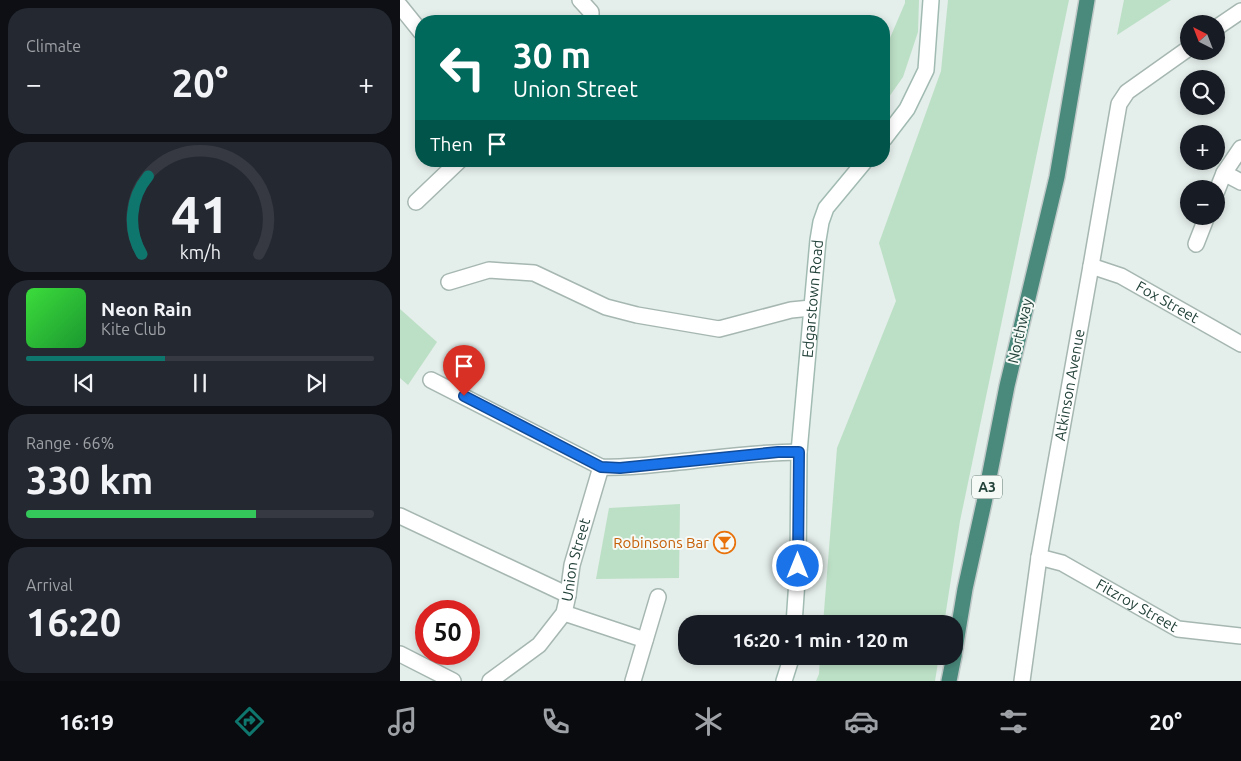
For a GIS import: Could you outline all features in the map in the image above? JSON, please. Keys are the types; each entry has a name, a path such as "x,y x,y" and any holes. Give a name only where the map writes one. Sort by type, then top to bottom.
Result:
{"highway":[{"name":"Northway","path":"961,615 1007,386 1057,177 1088,2"},
{"name":"Northway","path":"950,681 953,665"}],"street":[{"path":"580,0 591,12 591,15"},
{"path":"890,131 907,110 926,70 931,0"},
{"path":"400,6 415,25"},
{"path":"1225,22 1241,11"},
{"name":"Atkinson Avenue","path":"1022,681 1039,557 1119,104 1127,92 1180,54"},
{"path":"1221,180 1241,148"},
{"path":"416,202 453,167"},
{"name":"Edgarstown Road","path":"795,615 798,566 799,452 818,240 826,208 860,167"},
{"path":"1224,173 1241,182"},
{"path":"1196,244 1203,225"},
{"name":"Fox Street","path":"1091,266 1121,276 1241,344"},
{"path":"449,282 489,270 534,273 606,307 637,315 719,329 791,310 811,308"},
{"path":"431,380 601,467 620,468 778,452 799,452"},
{"name":"Union Street","path":"490,681 539,644 564,613 572,566 601,467"},
{"path":"400,516 568,595"},
{"name":"Fitzroy Street","path":"1039,557 1062,563 1178,629 1241,636"},
{"path":"633,681 658,596"},
{"path":"564,613 645,640"},
{"path":"400,654 453,681"},
{"path":"784,681 789,665"}],"green space":[{"path":"905,0 919,0 918,32 903,77 890,95 890,38"},
{"path":"948,0 1069,0 960,521 945,615 824,615 837,448 896,301 879,243 941,71"},
{"path":"1124,0 1171,0 1117,35"},
{"path":"400,309 437,342 408,385 400,378"},
{"path":"680,504 679,578 596,579 609,508"},
{"path":"820,665 938,665 935,681 816,681"}],"place":[{"name":"Robinsons Bar","path":"725,543"}],"route":[{"path":"464,396 601,467 620,468 778,452 799,452 798,566"}]}
